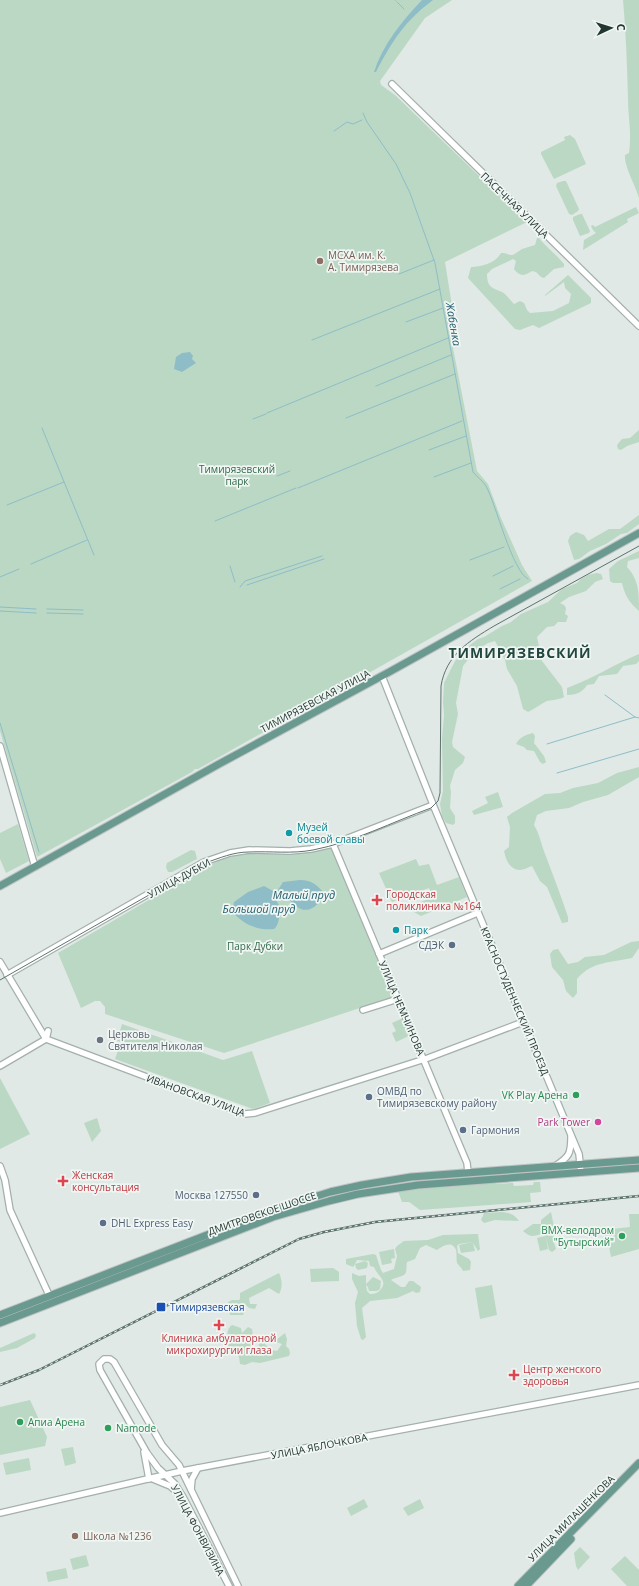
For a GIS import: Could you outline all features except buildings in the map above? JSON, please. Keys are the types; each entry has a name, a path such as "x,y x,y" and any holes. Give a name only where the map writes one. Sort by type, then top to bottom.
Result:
{"main road":[{"name":"ТИМИРЯЗЕВСКАЯ УЛИЦА","path":"0,886 639,533"},
{"name":"ДМИТРОВСКОЕ ШОССЕ","path":"0,1314 224,1227 302,1200 362,1185 468,1172 639,1160"},
{"name":"ДМИТРОВСКОЕ ШОССЕ","path":"0,1323 273,1218 329,1201 404,1186 639,1168"},
{"name":"УЛИЦА МИЛАШЕНКОВА","path":"518,1586 639,1463"},
{"name":"УЛИЦА МИЛАШЕНКОВА","path":"526,1586 639,1469"}],"street":[{"name":"ПАСЕЧНАЯ УЛИЦА","path":"392,84 639,326"},
{"name":"КРАСНОСТУДЕНЧЕСКИЙ ПРОЕЗД","path":"382,676 433,805 579,1154 581,1172"},
{"path":"0,746 36,867"},
{"name":"УЛИЦА ДУБКИ","path":"7,975 204,862 230,853 249,850 290,851 333,844 433,805"},
{"name":"УЛИЦА НЕМЧИНОВА","path":"333,844 467,1163 468,1172"},
{"path":"379,954 475,914"},
{"path":"0,962 46,1039"},
{"path":"363,1010 398,999"},
{"name":"ИВАНОВСКАЯ УЛИЦА","path":"46,1039 245,1114 255,1113 424,1059 523,1022"},
{"path":"0,1066 46,1039 48,1031"},
{"path":"554,1166 564,1160 568,1155 571,1135"},
{"path":"0,1166 4,1176 10,1210 49,1296"},
{"name":"УЛИЦА ФОНВИЗИНА","path":"229,1586 183,1497 175,1484 153,1462 100,1370 99,1364 104,1359 110,1358 114,1362 162,1445 182,1471 238,1586"},
{"name":"УЛИЦА ЯБЛОЧКОВА","path":"0,1513 182,1471 639,1385"},
{"path":"142,1444 150,1479 170,1486 183,1497"},
{"path":"191,1489 192,1479 198,1468"},
{"path":"187,1505 189,1501 196,1500"},
{"path":"199,1528 206,1528 208,1523"}],"green space":[{"name":"Тимирязевский парк","path":"0,0 452,0 425,18 380,81 381,85 395,95 527,222 445,262 452,306 450,309 454,336 452,343 477,471 488,484 500,516 522,565 532,581 198,769 195,769 37,857 0,731"},
{"path":"623,0 639,0 639,198 625,160 625,155 629,153 630,138"},
{"path":"570,135 575,139 586,164 554,179 541,152 565,140 564,137"},
{"path":"566,181 579,209 572,215 569,214 556,186 557,183"},
{"path":"636,207 639,213 627,219 628,222 583,250 584,240 596,233 591,226 593,225 595,227"},
{"path":"582,214 590,231 589,233 580,236 573,217"},
{"path":"537,238 539,238 564,264 564,267 554,269 544,278 532,271 523,275 514,269 516,261 513,259 492,269 487,274 489,285 504,293 514,304 520,301 524,303 530,313 553,311 569,303 571,294 565,288 564,282 545,295 568,275 591,298 591,303 539,328 533,325 520,330 515,329 468,278 471,267 488,264 496,259 501,253 513,255 522,249 535,245"},
{"path":"639,430 639,442 627,446 621,450 618,449 617,445 622,439 630,438"},
{"path":"639,515 639,524 627,533 621,534 606,544 590,551 579,559 574,560 568,541 570,536 576,532 584,535 588,541 609,529 620,529"},
{"path":"639,551 639,558 628,561 627,567 634,577 638,587 639,611 628,598 622,583 613,583 610,581 609,569 618,561"},
{"path":"597,573 601,574 603,579 595,582 586,591 569,597 560,603 566,608 565,614 568,616 566,622 558,622 554,626 547,627 537,637 542,661 562,687 564,697 547,701 528,712 523,709 517,686 507,669 505,660 495,641 476,650 463,666 456,703 458,714 452,742 453,747 465,757 463,763 455,770 450,786 450,808 455,816 455,823 453,825 446,823 442,816 440,804 443,791 442,739 444,683 455,661 478,639 511,622 521,614 548,602 562,589 577,583 588,575"},
{"path":"639,654 639,661 636,664 623,666 617,674 599,676 594,684 587,685 579,693 567,695 567,688"},
{"path":"533,733 535,736 534,743 544,756 546,762 543,764 540,762 534,751 527,750 516,744 523,737"},
{"path":"639,767 639,777 608,795 583,802 569,808 546,811 537,815 534,825 568,917 568,922 562,923 547,887 540,881 532,866 521,870 516,869 513,868 507,861 504,851 509,847 510,827 507,817 545,794 560,793 573,788 598,783 617,773"},
{"path":"498,792 503,807 474,815 472,811 488,803 485,797"},
{"path":"18,824 29,861 6,873 0,859 0,833"},
{"name":"Парк Дубки","path":"331,848 393,997 224,1053 105,1014 105,1007 100,1001 95,1001 81,1008 58,953 207,866 231,855 249,853 288,853"},
{"path":"191,850 195,851 197,859 172,872 168,872 166,867 167,863"},
{"path":"416,859 419,866 429,864 437,885 459,877 467,897 421,916 414,912 411,906 433,897 429,888 392,902 379,873"},
{"path":"639,941 639,948 632,958 595,966 583,973 577,979 577,993 573,998 566,991 563,980 552,967 550,954 553,950 558,949 568,964 578,962 585,957 604,955 631,942"},
{"path":"403,1018 411,1035 396,1042 392,1033 396,1031 392,1023"},
{"path":"122,1024 223,1060 252,1051 270,1103 253,1109 115,1059 121,1042 117,1041"},
{"path":"0,1078 30,1134 0,1149"},
{"path":"97,1118 101,1131 92,1142 84,1123"},
{"path":"534,1182 540,1182 541,1192 530,1193 531,1202 420,1210 409,1202 402,1202 398,1191 495,1183 513,1183 514,1186 533,1185"},
{"path":"502,1212 512,1214 519,1221 495,1220 484,1223 481,1220 484,1213"},
{"path":"551,1212 555,1232 553,1240 556,1249 552,1252 549,1250 546,1237 548,1249 540,1251 537,1238 545,1236 541,1234 531,1236 523,1231 533,1224 541,1224 541,1220"},
{"name":"BMX-велодром \"Бутырский\"","path":"629,1214 639,1214 639,1249 611,1257 609,1246 605,1242 604,1230 630,1227"},
{"path":"478,1234 480,1249 478,1251 473,1243 475,1251 461,1253 459,1245 472,1242 459,1244 457,1246 458,1253 469,1259 471,1262 470,1270 463,1271 457,1263 456,1250 452,1245 447,1245 437,1250 426,1245 420,1248 415,1259 407,1262 405,1274 391,1280 401,1287 405,1287 409,1281 413,1281 421,1287 420,1292 416,1293 413,1291 397,1298 370,1301 362,1308 366,1337 363,1340 361,1339 357,1326 355,1303 358,1292 352,1279 352,1273 359,1276 366,1275 366,1284 373,1277 381,1281 380,1289 377,1291 369,1291 366,1285 367,1291 370,1294 375,1293 381,1289 383,1286 383,1280 374,1267 370,1266 369,1261 357,1260 353,1267 346,1264 346,1259 373,1254 376,1255 383,1273 394,1269 397,1256 395,1249 404,1241 428,1240 443,1235"},
{"path":"394,1249 395,1258 391,1259 392,1263 382,1265 379,1252"},
{"path":"365,1261 368,1263 367,1268 358,1270 355,1264"},
{"path":"333,1268 339,1272 339,1281 311,1282 310,1269"},
{"path":"279,1273 282,1284 279,1294 269,1288 249,1298 250,1304 257,1304 255,1309 249,1308 245,1304 245,1311 243,1315 230,1315 228,1302 232,1300 239,1300 240,1293"},
{"path":"492,1285 497,1315 480,1319 475,1288"},
{"path":"232,1325 241,1328 242,1333 248,1327 252,1329 253,1336 251,1345 255,1353 261,1340 271,1350 277,1351 282,1344 276,1342 276,1340 285,1333 287,1339 286,1346 290,1353 289,1356 260,1363 252,1362 245,1365 240,1364 239,1357 228,1346 228,1329"},
{"path":"34,1333 36,1335 35,1338 17,1348 0,1352 0,1348"},
{"name":"Апиа Арена","path":"30,1400 47,1437 45,1446 0,1455 0,1407"},
{"path":"73,1447 76,1463 65,1466 61,1449"},
{"path":"29,1458 31,1470 6,1475 3,1463"},
{"path":"364,1499 368,1507 351,1516 347,1508"},
{"path":"420,1499 424,1508 408,1516 403,1508"},
{"path":"580,1547 590,1557 578,1570 574,1553"},
{"path":"86,1555 89,1566 73,1570 70,1559"},
{"path":"625,1556 639,1570 639,1586 627,1586 611,1569"},
{"path":"66,1568 68,1578 48,1582 46,1572"}],"water":[{"path":"422,0 433,0 423,8 400,32 376,72 374,72 382,52 394,33"},
{"path":"190,352 193,356 192,359 196,363 182,372 174,369 176,357 182,353"},
{"name":"Большой пруд","path":"300,880 313,883 323,892 319,903 312,908 305,910 296,906 284,894 280,895 276,900 281,909 278,923 274,929 262,929 251,926 241,920 232,911 234,902 248,892 264,886 275,892 283,882"}],"waterway":[{"path":"397,2 404,9"},
{"name":"Жабенка","path":"363,113 367,122 396,164 410,193 435,263 473,472 486,486 510,551 516,564 528,579"},
{"path":"334,131 347,122 353,124 362,120"},
{"path":"399,274 434,260"},
{"path":"312,340 440,289"},
{"path":"406,322 443,308"},
{"path":"267,413 448,338"},
{"path":"376,386 451,355"},
{"path":"346,418 455,374"},
{"path":"253,419 266,414"},
{"path":"298,488 462,421"},
{"path":"42,428 94,555"},
{"path":"429,450 466,436"},
{"path":"434,477 471,463"},
{"path":"277,476 290,471"},
{"path":"7,505 64,482"},
{"path":"215,521 296,488"},
{"path":"31,564 87,540"},
{"path":"470,560 504,547"},
{"path":"240,587 245,581 322,556"},
{"path":"247,585 324,559"},
{"path":"230,566 235,582"},
{"path":"493,576 513,566"},
{"path":"0,577 19,569"},
{"path":"500,589 520,579"},
{"path":"0,607 36,609"},
{"path":"47,609 83,610"},
{"path":"0,611 36,613"},
{"path":"47,613 83,614"},
{"path":"605,695 635,717 639,718"},
{"path":"547,744 635,717"},
{"path":"0,723 39,852"},
{"path":"557,773 639,749"}],"tram line":[{"path":"0,980 205,863 243,852 297,852 313,850 358,837 431,808 438,801 440,793 441,686 444,675 453,657 468,643 494,626 639,546"}],"railway":[{"path":"0,1385 39,1370 299,1239 324,1232 375,1222 639,1196"}],"place":[{"name":"МСХА им. К. А. Тимирязева","path":"320,261"},
{"name":"Музей боевой славы","path":"289,833"},
{"name":"Городская поликлиника №164","path":"377,900"},
{"name":"Парк","path":"396,930"},
{"name":"СДЭК","path":"452,945"},
{"name":"Церковь Святителя Николая","path":"100,1040"},
{"name":"VK Play Арена","path":"576,1095"},
{"name":"ОМВД по Тимирязевскому району","path":"369,1097"},
{"name":"Park Tower","path":"598,1122"},
{"name":"Гармония","path":"463,1130"},
{"name":"Женская консультация","path":"63,1181"},
{"name":"Москва 127550","path":"256,1195"},
{"name":"DHL Express Easy","path":"103,1223"},
{"name":"BMX-велодром \"Бутырский\"","path":"622,1236"},
{"name":"Тимирязевская","path":"161,1307"},
{"name":"Клиника амбулаторной микрохирургии глаза","path":"219,1325"},
{"name":"Центр женского здоровья","path":"514,1375"},
{"name":"Апиа Арена","path":"20,1422"},
{"name":"Namode","path":"108,1428"},
{"name":"Школа №1236","path":"75,1536"}],"district":[{"name":"ТИМИРЯЗЕВСКИЙ","path":"520,652"}],"water label":[{"name":"Малый пруд","path":"304,894"}]}
